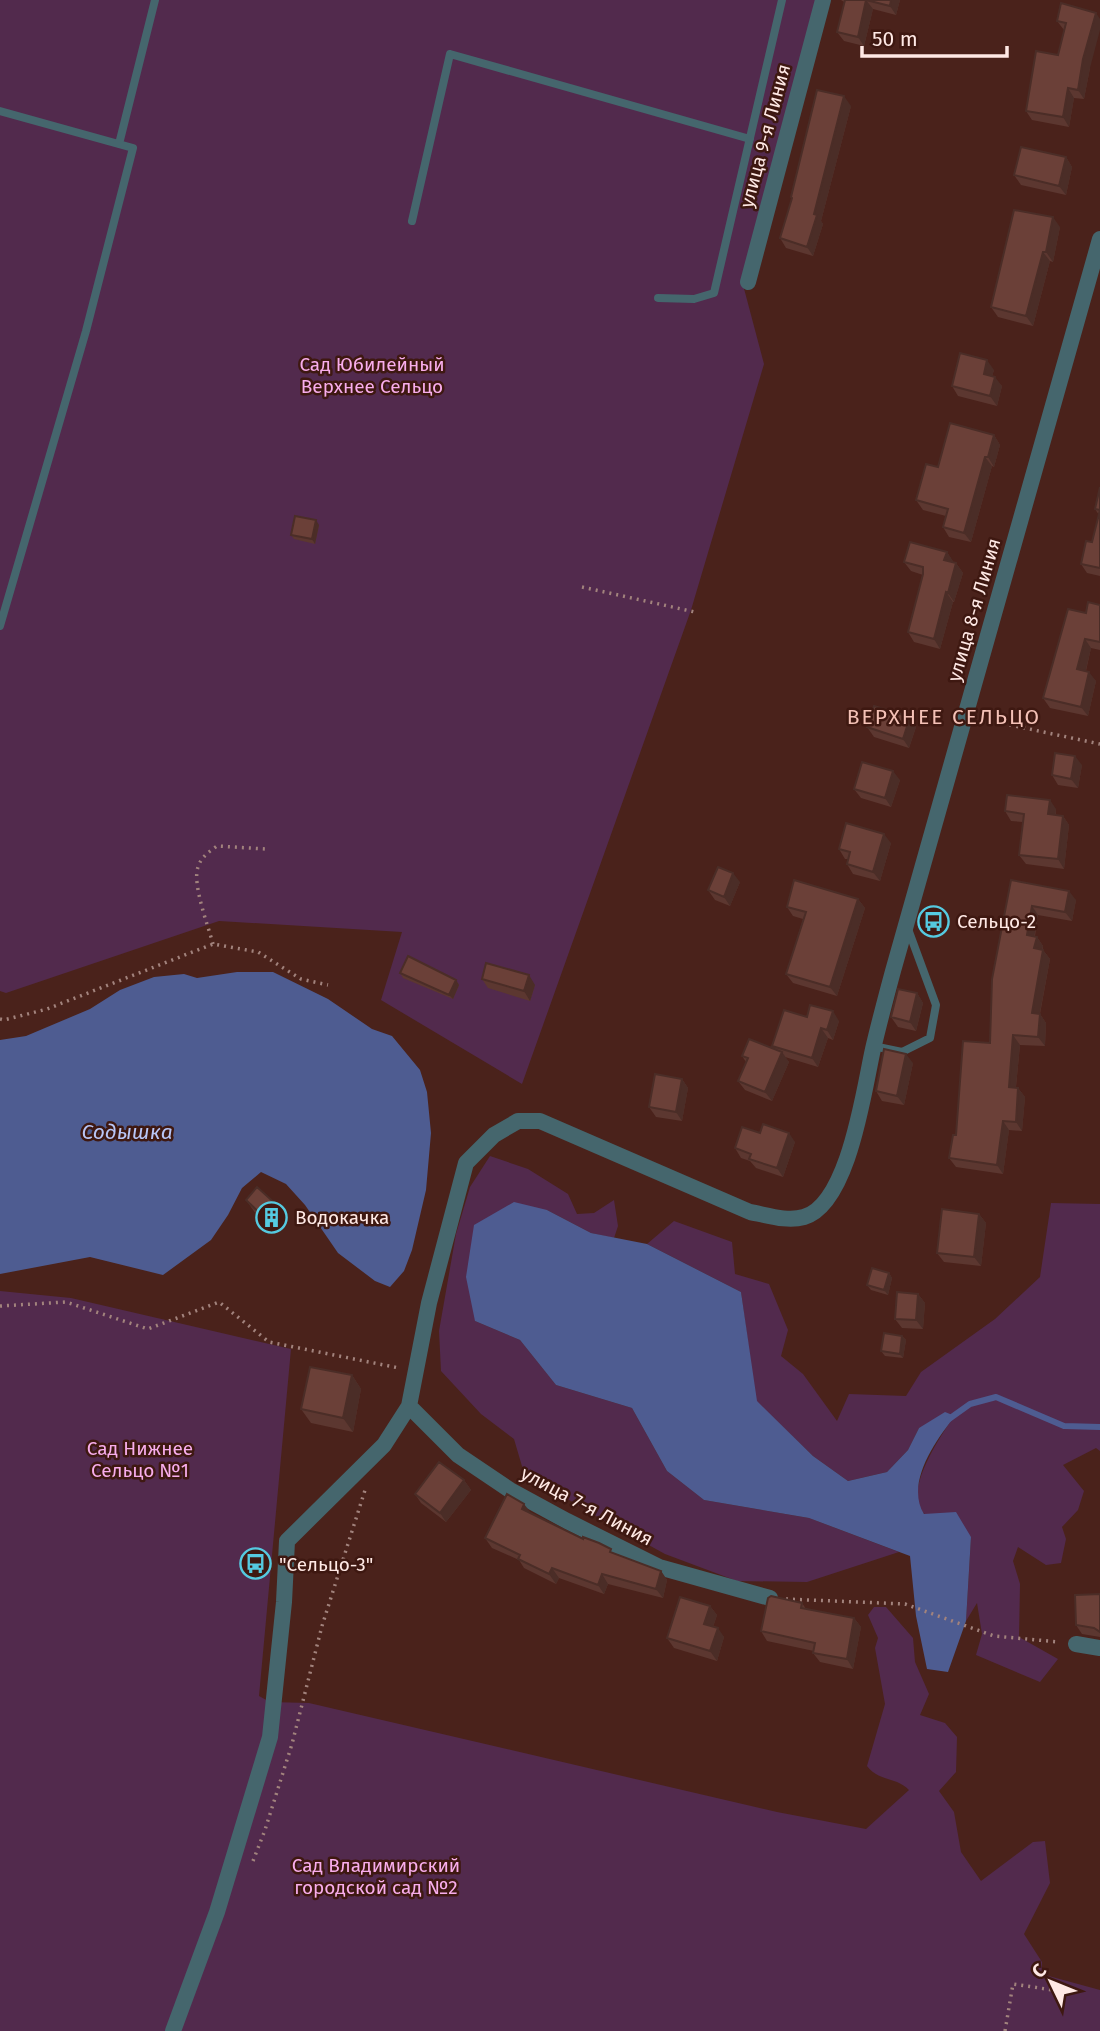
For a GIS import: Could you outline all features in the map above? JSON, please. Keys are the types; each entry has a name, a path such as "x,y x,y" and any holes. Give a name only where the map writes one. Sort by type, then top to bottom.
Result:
{"street":[{"name":"улица 9-я Линия","path":"748,282 822,0"},
{"name":"улица 8-я Линия","path":"415,1371 429,1303 466,1164 494,1135 518,1121 540,1121 750,1212 780,1218 804,1217 819,1208 831,1194 845,1164 857,1125 873,1046 906,925 1100,239"},
{"path":"173,2031 217,1912 271,1737 287,1541 377,1451 409,1406 415,1371"},
{"name":"улица 7-я Линия","path":"409,1406 458,1455 510,1490 567,1521 659,1567 770,1598"},
{"path":"1076,1644 1100,1648"}],"lane":[{"path":"119,144 155,0"},
{"path":"658,298 694,299 714,293 782,0"},
{"path":"412,221 450,54 750,139"},
{"path":"0,111 133,148 86,331 0,626"},
{"path":"873,1046 902,1052 930,1038 936,1005 906,925"}],"path":[{"path":"582,587 695,612"},
{"path":"966,715 1100,744"},
{"path":"213,944 198,886 197,869 200,862 204,855 217,846 265,849"},
{"path":"0,1019 47,1009 213,944 258,953 300,979 328,985"},
{"path":"0,1306 66,1302 148,1329 219,1302 268,1342 415,1371"},
{"path":"252,1862 292,1744 322,1626 377,1451"},
{"path":"770,1598 905,1604 994,1636 1076,1644"},
{"path":"1005,2031 1013,1984 1066,1992"}],"green space":[{"name":"Сад Юбилейный Верхнее Сельцо","path":"0,0 817,0 742,281 764,364 691,610 522,1084 381,1000 402,932 219,921 6,993 0,991"},
{"path":"490,1156 528,1169 568,1194 577,1214 594,1213 614,1200 618,1226 614,1238 591,1233 547,1210 475,1321 520,1340 556,1385 632,1408 667,1471 704,1500 809,1518 899,1552 807,1582 737,1581 665,1554 524,1473 514,1439 481,1414 441,1371 439,1331 456,1234 470,1187"},
{"path":"1051,1203 1100,1204 1100,1451 1096,1448 1063,1465 1084,1491 1078,1510 1062,1527 1066,1539 1061,1563 1046,1565 1018,1547 1013,1561 1020,1584 1019,1637 1058,1659 1040,1682 976,1655 982,1634 977,1603 966,1621 971,1537 931,1518 919,1506 917,1494 925,1465 954,1416 919,1428 908,1450 887,1472 848,1481 813,1456 756,1401 741,1292 647,1244 674,1221 732,1242 735,1274 769,1284 788,1330 781,1356 803,1374 837,1421 849,1394 906,1396 921,1372 995,1319 1040,1277"},
{"path":"0,1291 71,1298 291,1349 259,1696 270,1702 309,1703 777,1812 866,1829 909,1790 877,1775 867,1766 885,1704 875,1648 878,1638 868,1615 874,1607 886,1607 913,1638 915,1662 929,1694 920,1715 945,1723 957,1737 956,1772 939,1791 954,1812 961,1852 981,1881 1033,1842 1045,1841 1050,1883 1024,1934 1042,1962 1045,1975 1100,1990 1100,2031 0,2031"}],"water":[{"name":"Содышка","path":"237,972 273,972 328,999 372,1029 392,1036 420,1070 427,1092 431,1133 426,1190 412,1250 404,1271 390,1287 375,1281 338,1253 305,1205 286,1184 261,1172 242,1188 211,1240 163,1275 90,1257 0,1274 0,1040 26,1036 90,1009 120,990 154,977 184,974 197,978"},
{"path":"514,1202 547,1210 591,1233 647,1244 741,1292 757,1401 813,1456 848,1481 887,1472 908,1450 919,1428 945,1412 955,1416 925,1462 918,1489 924,1514 956,1512 971,1537 966,1621 948,1672 927,1669 916,1616 910,1556 809,1518 704,1500 667,1471 632,1408 556,1385 520,1340 475,1321 466,1277 474,1225"}],"building":[{"path":"845,0 866,0 858,37 837,32"},
{"path":"866,0 891,0 890,6"},
{"path":"1061,3 1096,13 1083,59 1078,90 1068,88 1063,117 1026,111 1036,51 1058,55 1066,23 1057,21"},
{"path":"817,90 844,96 807,247 780,238"},
{"path":"1021,147 1066,157 1059,186 1014,175"},
{"path":"1014,210 1053,217 1046,252 1043,252 1026,316 991,307"},
{"path":"960,353 987,360 984,374 995,377 990,396 952,386"},
{"path":"950,423 994,435 988,457 985,457 964,533 943,527 948,509 916,500 926,464 938,467"},
{"path":"1100,487 1100,510 1095,509"},
{"path":"1100,510 1100,568 1081,564 1086,541 1092,542"},
{"path":"295,516 316,520 312,539 291,535"},
{"path":"910,542 947,552 944,560 956,563 934,639 908,632 923,574 923,567 904,562"},
{"path":"1088,602 1100,605 1100,642 1085,639 1077,669 1089,672 1081,707 1043,698 1068,609 1086,613"},
{"path":"874,706 910,717 903,739 867,727"},
{"path":"1055,753 1075,756 1071,779 1052,775"},
{"path":"862,762 893,771 885,798 854,789"},
{"path":"1007,795 1050,800 1048,814 1063,816 1058,859 1019,855 1024,814 1005,811"},
{"path":"846,823 884,834 873,872 847,864 850,852 839,849"},
{"path":"718,867 733,873 724,897 708,890"},
{"path":"794,880 858,899 830,987 786,974 806,912 787,907"},
{"path":"1011,880 1069,891 1065,912 1032,906 1027,935 1037,937 1034,948 1043,950 1032,1013 1040,1014 1038,1037 1013,1035 1009,1087 1018,1088 1016,1122 1003,1121 997,1165 949,1158 953,1135 956,1135 963,1041 990,1043 992,979"},
{"path":"408,956 456,980 449,995 400,973"},
{"path":"486,963 529,975 524,991 482,979"},
{"path":"898,989 917,993 910,1022 891,1017"},
{"path":"810,1005 833,1011 827,1030 821,1028 812,1058 772,1046 784,1010 807,1017"},
{"path":"749,1039 782,1052 765,1092 738,1081 748,1058 742,1056"},
{"path":"884,1049 906,1054 897,1096 876,1091"},
{"path":"655,1074 682,1079 676,1112 649,1107"},
{"path":"763,1124 789,1133 777,1168 749,1159 751,1154 735,1148 742,1127 760,1133"},
{"path":"257,1187 278,1206 266,1219 246,1200"},
{"path":"942,1209 979,1214 974,1257 937,1253"},
{"path":"872,1268 889,1273 884,1290 867,1285"},
{"path":"897,1292 918,1294 916,1320 895,1319"},
{"path":"884,1333 902,1336 900,1354 881,1351"},
{"path":"310,1367 352,1375 343,1418 301,1409"},
{"path":"439,1462 464,1480 440,1513 415,1494"},
{"path":"507,1494 524,1504 522,1509 583,1539 599,1543 611,1549 610,1552 661,1571 656,1589 602,1574 598,1585 552,1568 549,1574 518,1559 520,1555 485,1538"},
{"path":"1100,1594 1100,1632 1094,1628 1076,1625 1075,1595"},
{"path":"771,1596 802,1603 801,1608 854,1618 847,1659 813,1653 815,1643 761,1631 768,1598"},
{"path":"680,1597 710,1606 704,1624 718,1628 710,1651 667,1638"}],"waterway":[{"path":"949,1419 970,1404 996,1397 1064,1426 1100,1427"}],"place":[{"name":"Сельцо-2","path":"934,921"},
{"name":"Водокачка","path":"272,1217"},
{"name":"\"Сельцо-3\"","path":"256,1564"}],"district":[{"name":"ВЕРХНЕЕ СЕЛЬЦО","path":"944,717"}],"park label":[{"name":"Сад Нижнее Сельцо №1","path":"140,1459"},
{"name":"Сад Владимирский городской сад №2","path":"376,1876"}]}
